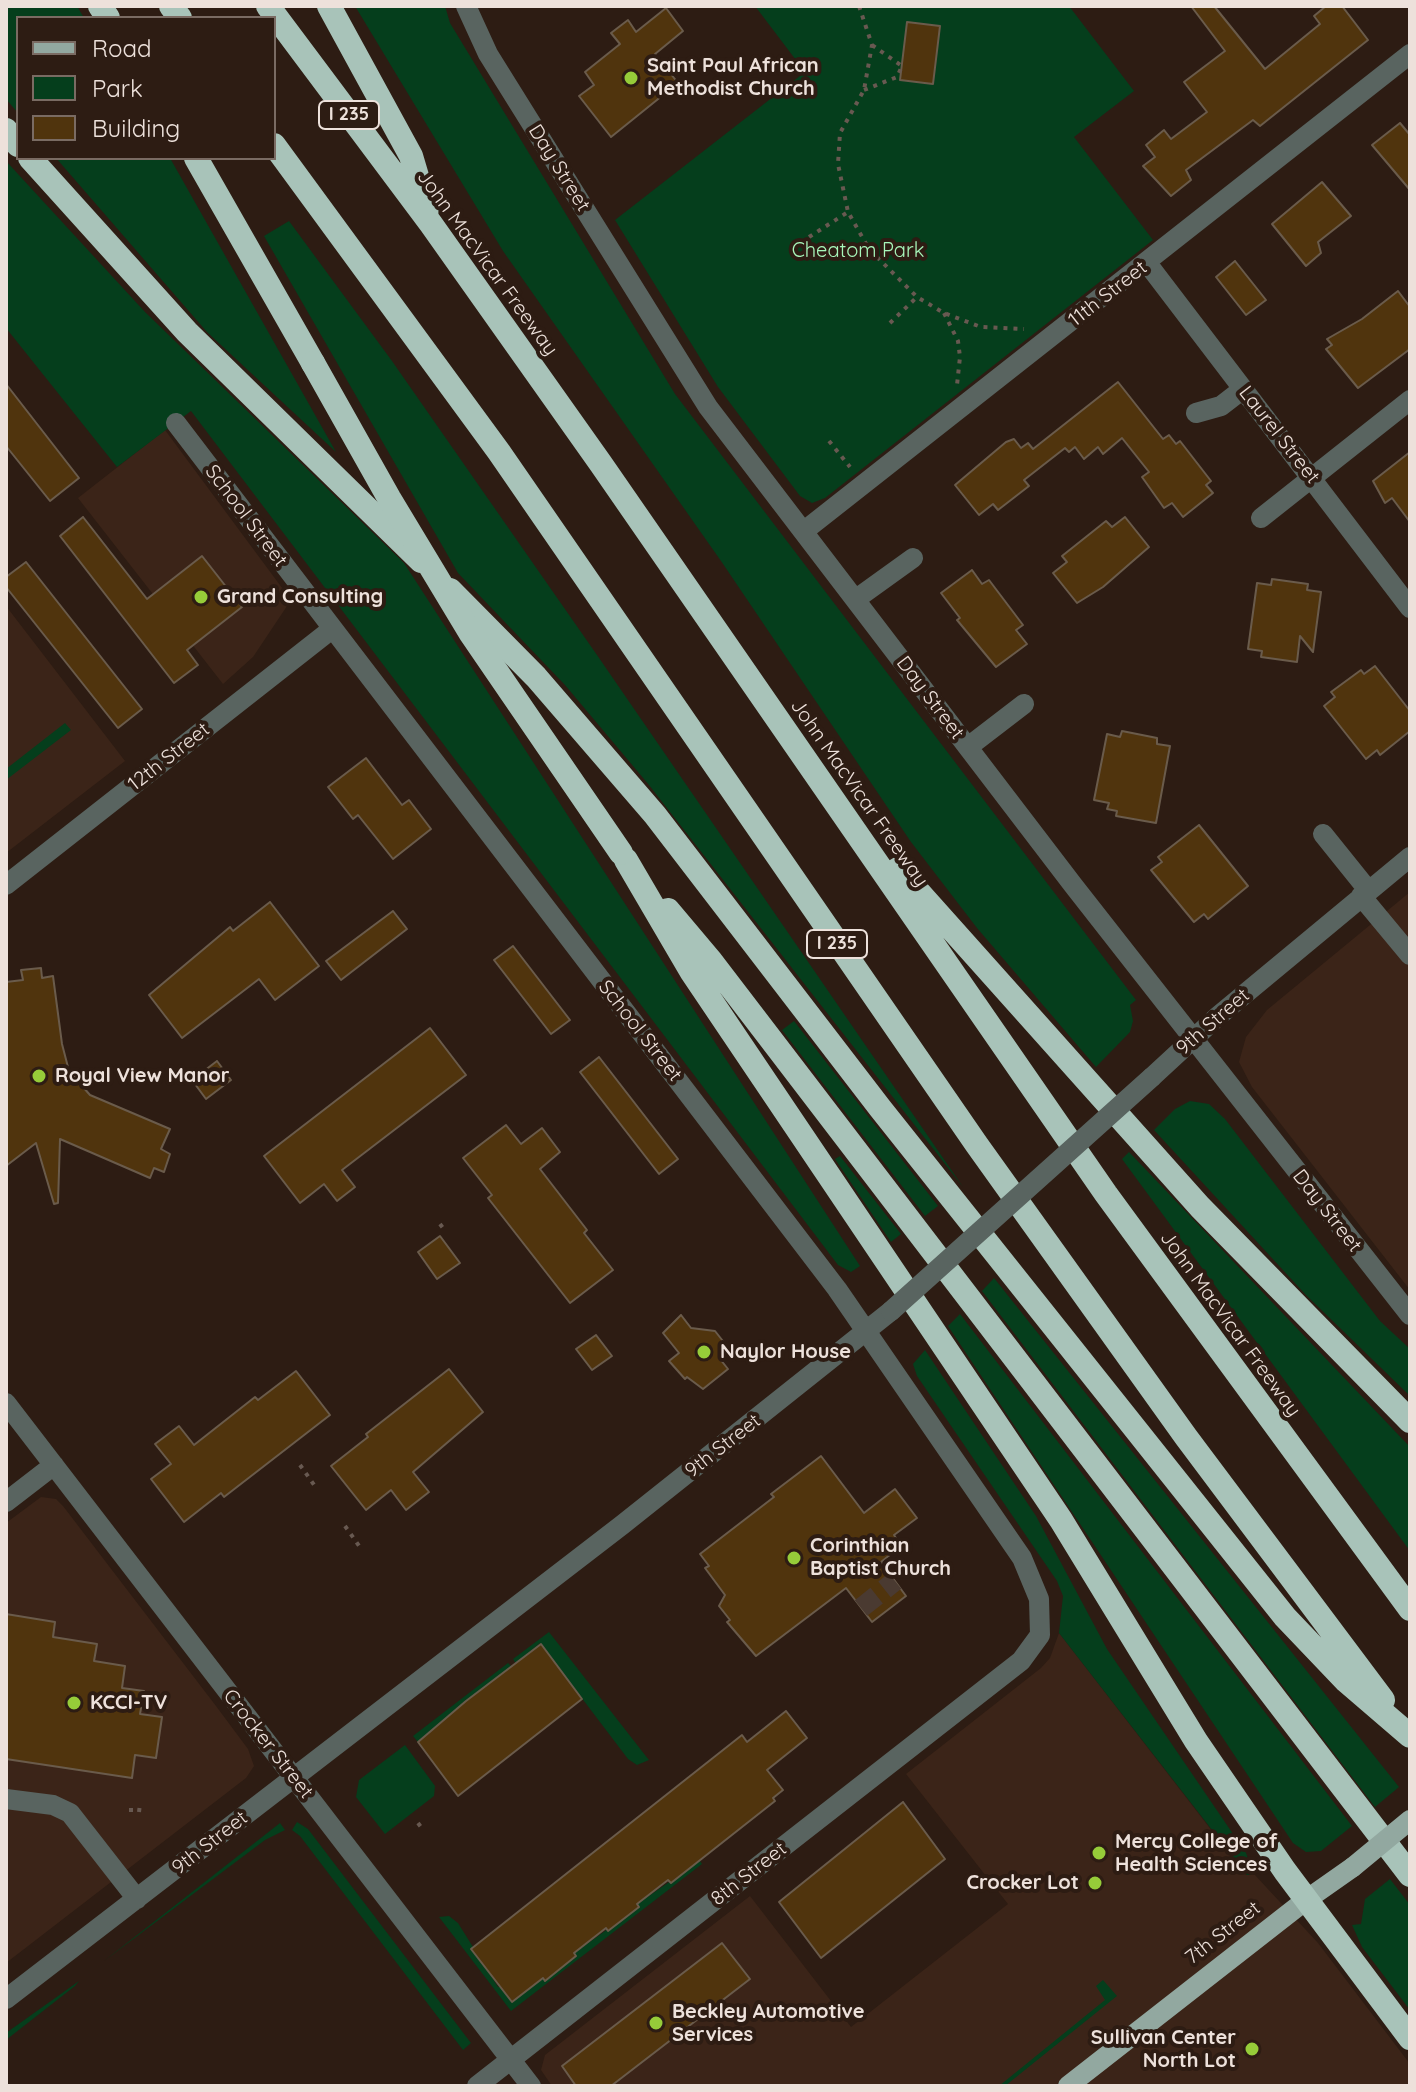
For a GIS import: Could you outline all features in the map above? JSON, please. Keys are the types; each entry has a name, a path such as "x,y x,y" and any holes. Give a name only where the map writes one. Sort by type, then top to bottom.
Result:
{"highway":[{"path":"329,6 411,156 431,224"},
{"name":"John MacVicar Freeway","path":"276,17 431,224 845,813 1106,1194 1410,1609"},
{"name":"I 235","path":"276,148 526,489 977,1145 1213,1474 1410,1736"},
{"path":"32,160 187,332 347,486 536,677 599,748 1285,1617 1346,1681 1410,1736"},
{"path":"197,160 389,498 471,634 623,856 691,971 1061,1520 1154,1678 1306,1900 1410,2038"},
{"path":"845,813 964,939 1200,1207 1410,1421"},
{"path":"623,856 711,961 1410,1875"},
{"path":"1364,1547 1410,1601"}],"main road":[{"name":"7th Street","path":"1068,2086 1410,1820"}],"street":[{"name":"Day Street","path":"466,6 488,54 708,407 1410,1315"},
{"name":"11th Street","path":"804,531 1410,54"},
{"name":"Laurel Street","path":"1147,263 1410,608"},
{"path":"1196,413 1221,406 1243,389"},
{"path":"1261,518 1410,400"},
{"name":"School Street","path":"176,423 867,1331 1033,1578 1042,1617 1040,1635 1021,1661"},
{"path":"856,599 913,558"},
{"name":"12th Street","path":"6,885 332,629"},
{"path":"968,747 1024,704"},
{"path":"1323,834 1409,956"},
{"name":"9th Street","path":"6,1999 867,1331 1193,1038 1410,857"},
{"name":"Crocker Street","path":"6,1403 531,2086"},
{"path":"6,1502 54,1465"},
{"name":"8th Street","path":"477,2086 1021,1661"},
{"path":"6,1799 53,1805 70,1813 137,1899"}],"path":[{"path":"859,6 872,45 864,90 840,133 838,164 848,212 869,249 917,297 944,313 981,327 1031,329"},
{"path":"864,90 897,77 902,66 872,45"},
{"path":"809,237 848,212"},
{"path":"890,323 917,297"},
{"path":"944,313 955,332 960,357 956,387"},
{"path":"829,441 852,469"},
{"path":"300,1465 317,1489"},
{"path":"345,1526 362,1550"},
{"path":"131,1804 131,1812"},
{"path":"139,1812 140,1804"}],"shaded area":[{"path":"165,430 291,600 253,657 223,684 78,498"},
{"path":"6,606 125,761 6,853"},
{"path":"1410,892 1410,1290 1252,1087 1239,1062 1246,1037 1267,1010"},
{"path":"41,1497 56,1499 63,1506 248,1749 254,1766 246,1778 6,1963 6,1523"},
{"name":"Mercy College of Health Sciences","path":"1059,1633 1246,1875 1254,1874 1318,1943 1410,2064 1410,2086 552,2086 541,2070 545,2055 750,1896 851,2027 1008,1904 906,1774 1041,1668 1050,1658"}],"green space":[{"path":"6,6 77,6 83,16 16,16 16,111 6,99"},
{"path":"355,6 445,6 450,23 675,394 1136,1000 1130,1005 1133,1021 1130,1032 1096,1067 977,928 911,842 721,561 503,251"},
{"name":"Cheatom Park","path":"755,6 1069,6 1134,91 1074,137 1153,240 825,498 812,503 800,496 718,387 615,220 805,72"},
{"path":"58,160 171,160 336,452 207,332"},
{"path":"6,161 145,312 404,563 860,1266 851,1272 838,1265 191,411 117,467 6,328"},
{"path":"289,221 392,361 963,1187 649,785 565,685 458,573 264,236"},
{"path":"65,723 71,730 6,780 6,769"},
{"path":"794,1021 938,1206 925,1216 782,1030"},
{"path":"1190,1101 1209,1104 1225,1119 1380,1321 1410,1349 1410,1396 1306,1295 1154,1130 1175,1109"},
{"path":"1129,1152 1410,1447 1410,1551 1122,1159"},
{"path":"840,1156 901,1234 891,1242 835,1159"},
{"path":"994,1278 1399,1787 1375,1807 982,1291"},
{"path":"960,1314 1352,1826 1321,1851 1306,1852 1293,1843 948,1326"},
{"path":"925,1350 1036,1516 1107,1649 1246,1853 1254,1874 1247,1875 1059,1633 1063,1596 1057,1581 917,1376 913,1364"},
{"path":"549,1632 649,1760 637,1765 628,1759 540,1643 516,1664 513,1659"},
{"path":"508,1663 512,1667 418,1742 413,1736"},
{"path":"405,1745 435,1786 434,1796 385,1834 356,1797 359,1780"},
{"path":"297,1822 308,1829 471,2043 463,2050 300,1836 292,1830"},
{"path":"280,1823 285,1830 265,1840 104,1961"},
{"path":"700,1861 702,1864 511,2011 439,1917 449,1916 458,1923 498,1987 545,1980 576,1957 574,1953 639,1907 637,1904"},
{"path":"1390,1879 1410,1905 1410,2010 1362,1947 1352,1925 1361,1924 1365,1899"},
{"path":"1103,1980 1117,1996 1005,2086 999,2086 1105,2000 1096,1986"},
{"path":"79,1981 75,1986 6,2040 6,2033"}],"building":[{"path":"1191,6 1214,6 1265,69 1320,24 1314,16 1326,6 1342,6 1368,40 1260,126 1253,120 1186,170 1191,180 1171,196 1143,166 1155,157 1146,145 1164,130 1171,139 1207,112 1184,82 1225,51"},
{"name":"Saint Paul African Methodist Church","path":"666,8 683,31 655,54 678,83 611,137 579,96 594,85 585,72 620,44 611,33 628,20 636,32"},
{"path":"907,22 940,26 933,84 900,80"},
{"path":"1400,123 1410,135 1410,190 1372,145"},
{"path":"1322,182 1351,216 1318,242 1321,253 1306,266 1272,224"},
{"path":"1235,261 1266,300 1246,315 1216,277"},
{"path":"1398,291 1410,307 1410,349 1358,388 1326,349 1332,345 1327,339 1362,319"},
{"path":"1118,382 1163,439 1169,435 1176,444 1180,441 1211,481 1206,485 1213,493 1183,517 1172,503 1164,508 1142,477 1149,472 1122,438 1103,454 1098,447 1084,459 1075,447 1069,452 1065,448 1024,480 1029,486 998,510 993,504 979,515 955,485 1006,442 1014,439 1021,448 1028,443 1033,449"},
{"path":"6,384 79,478 50,501 6,446"},
{"path":"1410,452 1410,522 1392,498 1385,503 1373,481"},
{"path":"83,517 147,599 202,556 242,607 187,650 198,665 174,683 60,536"},
{"path":"1125,517 1149,547 1103,587 1077,603 1053,573 1067,562 1062,556 1106,521 1112,527"},
{"path":"26,562 142,709 118,728 6,587 6,577"},
{"path":"972,570 982,584 989,580 1023,625 1016,630 1027,644 996,667 957,620 960,618 941,593"},
{"path":"1272,579 1308,584 1307,590 1321,592 1313,652 1300,636 1297,662 1261,657 1262,651 1248,649 1257,583 1271,585"},
{"path":"1375,666 1410,711 1410,731 1380,755 1377,750 1366,759 1324,706 1335,697 1331,692 1361,670 1364,674"},
{"path":"1122,731 1157,738 1157,744 1170,746 1156,823 1116,816 1117,811 1107,809 1109,803 1094,800 1107,734 1120,737"},
{"path":"366,758 402,805 409,800 431,829 393,859 358,815 353,819 328,787"},
{"path":"1199,825 1248,886 1208,919 1204,914 1194,922 1151,870 1162,862 1158,857"},
{"path":"270,902 319,966 275,1000 259,979 182,1038 149,995 230,927 233,931"},
{"path":"393,911 407,929 341,980 326,961"},
{"path":"513,946 570,1020 551,1034 494,960"},
{"name":"Royal View Manor","path":"41,968 42,978 53,976 62,1044 69,1071 90,1095 170,1129 161,1149 170,1154 164,1172 154,1168 150,1178 60,1139 58,1203 54,1204 36,1143 6,1166 6,982 23,980 21,970"},
{"path":"430,1028 466,1075 342,1170 355,1187 337,1201 324,1184 300,1203 264,1156"},
{"path":"599,1057 678,1159 659,1174 580,1072"},
{"path":"217,1061 231,1080 206,1099 192,1080"},
{"path":"506,1125 521,1144 542,1128 560,1152 540,1169 613,1270 570,1303 488,1198 492,1195 463,1158"},
{"path":"440,1236 460,1263 437,1279 418,1252"},
{"name":"Naylor House","path":"681,1315 691,1328 715,1331 730,1350 720,1359 728,1369 703,1389 687,1377 685,1379 669,1361 679,1353 663,1333"},
{"path":"596,1335 612,1356 592,1370 576,1349"},
{"path":"449,1369 483,1412 413,1472 429,1492 406,1510 391,1490 366,1510 331,1466 368,1437 366,1434"},
{"path":"296,1371 330,1415 224,1497 221,1493 184,1522 151,1479 171,1464 155,1444 179,1426 194,1445 255,1397 258,1400"},
{"name":"Corinthian Baptist Church","path":"821,1456 864,1513 895,1489 917,1518 894,1535 901,1546 881,1562 906,1596 872,1622 846,1588 756,1656 727,1622 730,1620 719,1606 725,1595 705,1568 709,1566 700,1554"},
{"name":"KCCI-TV","path":"6,1614 55,1622 53,1637 97,1644 94,1661 125,1666 122,1688 144,1691 140,1714 162,1717 156,1758 135,1755 132,1778 6,1759"},
{"path":"541,1644 582,1699 458,1796 418,1742"},
{"path":"786,1711 807,1738 767,1770 783,1790 773,1798 775,1801 671,1883 668,1880 637,1904 639,1907 608,1931 606,1928 574,1953 576,1956 545,1981 543,1978 512,2002 471,1949 742,1735 747,1742"},
{"path":"903,1802 945,1859 821,1958 779,1902"},
{"name":"Beckley Automotive Services","path":"722,1943 750,1979 611,2086 576,2086 562,2066"}],"tunnel":[{"path":"861,1608 895,1581"}],"place":[{"name":"Saint Paul African Methodist Church","path":"631,78"},
{"name":"Grand Consulting","path":"201,597"},
{"name":"Royal View Manor","path":"39,1076"},
{"name":"Naylor House","path":"704,1352"},
{"name":"Corinthian Baptist Church","path":"794,1558"},
{"name":"KCCI-TV","path":"74,1703"},
{"name":"Mercy College of Health Sciences","path":"1099,1853"},
{"name":"Crocker Lot","path":"1095,1883"},
{"name":"Beckley Automotive Services","path":"656,2023"},
{"name":"Sullivan Center North Lot","path":"1252,2049"}]}
